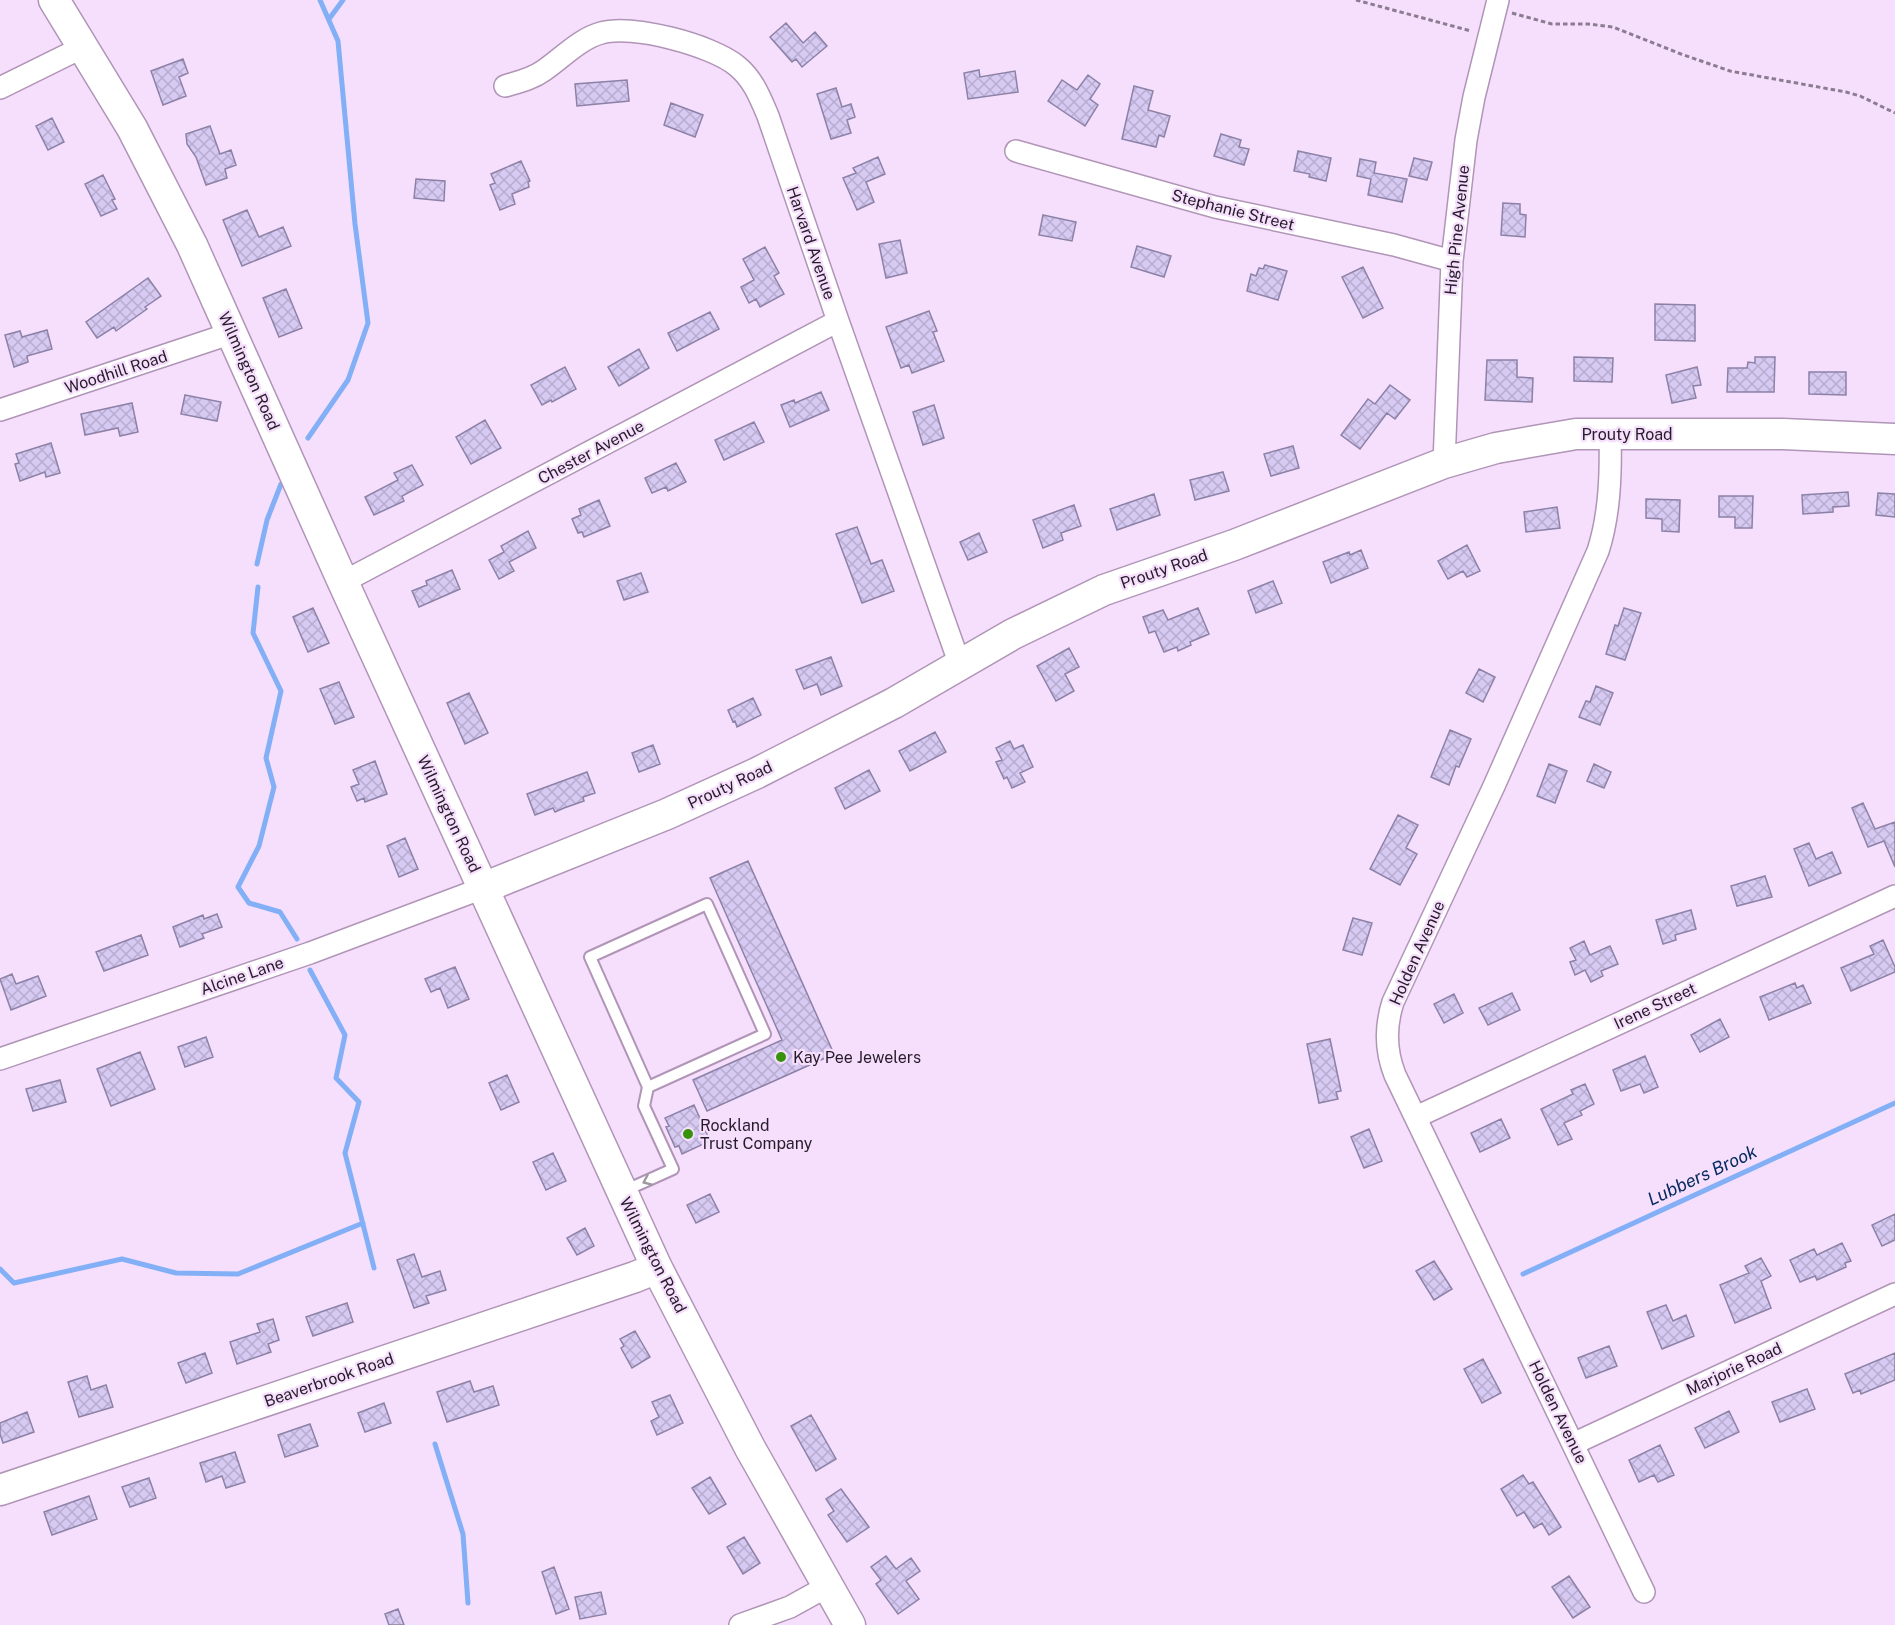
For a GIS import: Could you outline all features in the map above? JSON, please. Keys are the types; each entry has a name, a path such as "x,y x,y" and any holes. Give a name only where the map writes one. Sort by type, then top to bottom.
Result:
{"street":[{"name":"Wilmington Road","path":"54,0 154,168 192,245 343,582 657,1268 746,1440 850,1625"},
{"name":"High Pine Avenue","path":"1444,463 1452,261 1466,141 1474,97 1497,4"},
{"name":"Harvard Avenue","path":"505,86 536,75 589,38 606,32 628,31 691,44 728,60 745,74 762,101 960,665"},
{"path":"0,88 83,47"},
{"name":"Stephanie Street","path":"1016,151 1215,207 1394,245 1452,261"},
{"name":"Chester Avenue","path":"343,582 838,321"},
{"name":"Woodhill Road","path":"0,410 232,333"},
{"name":"Holden Avenue","path":"1610,433 1607,511 1598,551 1390,1011 1387,1029 1389,1057 1416,1117 1644,1592"},
{"name":"Prouty Road","path":"483,888 713,794 894,703 1013,634 1104,590 1234,545 1444,463 1526,441 1576,434 1783,434 1895,439"},
{"name":"Alcine Lane","path":"0,1059 310,953 483,888"},
{"name":"Irene Street","path":"1416,1117 1895,896"},
{"name":"Beaverbrook Road","path":"0,1490 657,1268"},
{"name":"Marjorie Road","path":"1573,1444 1895,1294"},
{"path":"740,1625 790,1607 828,1586"}],"lane":[{"path":"621,1193 673,1169 644,1106 648,1087 590,957 706,904 765,1034 648,1087"}],"path":[{"path":"1356,0 1489,35"},
{"path":"1497,4 1552,24 1613,27 1730,71 1846,92 1860,96 1895,113"}],"building":[{"path":"786,23 803,43 815,32 827,46 802,67 796,59 792,62 770,37"},
{"path":"183,59 188,73 179,77 186,96 163,105 151,71"},
{"path":"979,70 980,77 1015,71 1018,92 968,99 964,73"},
{"path":"1088,75 1100,84 1090,99 1098,105 1085,126 1048,101 1062,80 1077,90"},
{"path":"627,80 629,101 577,106 575,84"},
{"path":"1134,86 1153,91 1148,110 1170,116 1164,137 1159,135 1156,147 1122,139"},
{"path":"836,88 842,107 851,104 855,117 847,120 851,133 831,139 817,94"},
{"path":"671,103 703,115 695,137 664,125"},
{"path":"52,118 64,142 48,150 36,126"},
{"path":"210,126 220,154 231,150 236,165 225,169 227,178 206,185 196,157 187,144 186,134"},
{"path":"1221,134 1241,140 1239,147 1249,149 1244,165 1214,156"},
{"path":"1298,151 1331,158 1326,181 1309,177 1310,174 1294,171"},
{"path":"878,157 885,174 866,182 874,202 857,210 843,178 856,173 853,168"},
{"path":"1414,158 1432,162 1427,180 1409,176"},
{"path":"1360,159 1376,162 1374,173 1407,179 1402,202 1368,195 1371,179 1357,176"},
{"path":"521,161 530,181 528,182 529,187 512,194 515,204 500,210 490,185 495,183 491,174"},
{"path":"103,175 115,199 112,200 117,209 101,216 85,184"},
{"path":"416,179 445,181 444,201 414,198"},
{"path":"1503,203 1520,204 1520,214 1526,215 1525,237 1501,235"},
{"path":"247,210 259,237 283,227 291,246 242,266 223,220"},
{"path":"1043,215 1076,222 1072,241 1039,235"},
{"path":"900,240 907,273 886,278 879,244"},
{"path":"1137,246 1171,256 1164,277 1131,267"},
{"path":"765,247 779,273 774,276 784,294 760,307 756,299 749,303 741,287 754,280 743,259"},
{"path":"1265,265 1287,271 1278,300 1247,291 1251,274 1256,276 1259,268 1263,269"},
{"path":"1363,267 1383,308 1363,318 1342,277"},
{"path":"148,278 161,296 116,331 114,327 97,338 86,322"},
{"path":"286,289 302,328 279,337 263,298"},
{"path":"1655,304 1695,305 1695,341 1655,340"},
{"path":"929,311 937,331 933,332 944,361 912,373 909,365 901,368 886,327"},
{"path":"710,312 719,329 677,351 668,333"},
{"path":"47,330 52,349 27,356 28,362 14,367 5,335 20,331 22,337"},
{"path":"639,349 649,368 619,386 608,367"},
{"path":"1574,357 1613,358 1612,382 1574,381"},
{"path":"1755,357 1775,357 1774,392 1727,392 1728,368 1747,368 1748,362 1755,363"},
{"path":"1487,360 1517,360 1517,377 1533,378 1532,402 1485,400"},
{"path":"565,367 576,389 542,405 531,385"},
{"path":"1697,367 1701,385 1693,386 1696,398 1672,403 1666,375"},
{"path":"1809,372 1846,372 1846,395 1809,394"},
{"path":"1390,385 1410,400 1395,419 1387,413 1360,449 1341,435 1368,399 1375,404"},
{"path":"821,392 829,410 790,427 781,405 794,400 795,403"},
{"path":"185,395 221,402 217,421 181,414"},
{"path":"132,403 138,432 120,436 118,428 85,435 81,414"},
{"path":"934,405 944,438 923,445 913,412"},
{"path":"485,420 501,448 471,464 456,437"},
{"path":"754,422 764,442 724,460 715,440"},
{"path":"51,443 60,473 46,477 45,472 20,481 15,464 19,463 16,454"},
{"path":"1293,446 1299,468 1271,476 1264,454"},
{"path":"676,463 686,482 668,491 666,487 652,493 645,478"},
{"path":"412,465 423,485 402,496 404,501 374,515 365,497 398,480 394,473"},
{"path":"1223,472 1229,491 1195,500 1190,480"},
{"path":"1848,492 1849,506 1833,507 1833,512 1803,514 1802,495"},
{"path":"1878,493 1895,494 1895,517 1876,515"},
{"path":"1154,494 1160,515 1117,530 1110,509"},
{"path":"1719,496 1753,496 1752,528 1735,528 1735,517 1719,517"},
{"path":"1646,499 1680,500 1679,532 1662,531 1662,519 1646,518"},
{"path":"599,500 610,526 584,537 582,532 578,533 572,519 581,515 579,509"},
{"path":"1074,505 1081,526 1061,533 1063,540 1043,548 1033,520"},
{"path":"1557,507 1560,528 1526,532 1524,512"},
{"path":"857,527 871,564 882,560 894,591 862,603 836,534"},
{"path":"528,531 536,548 509,562 514,571 499,579 489,560 504,552 501,546"},
{"path":"979,533 987,552 968,560 960,542"},
{"path":"1467,545 1480,571 1467,577 1463,571 1448,579 1438,561"},
{"path":"1361,550 1368,568 1331,583 1323,562"},
{"path":"452,570 460,589 419,607 412,591 427,585 426,581"},
{"path":"641,573 648,592 624,600 617,581"},
{"path":"1273,581 1282,603 1256,613 1248,591"},
{"path":"313,608 329,643 308,652 293,617"},
{"path":"1198,608 1209,634 1190,642 1191,645 1178,651 1177,647 1164,652 1155,631 1149,633 1143,617 1163,610 1168,620"},
{"path":"1624,608 1641,613 1625,660 1606,654 1615,625 1618,626"},
{"path":"1069,648 1079,667 1065,674 1074,691 1056,701 1037,666"},
{"path":"831,657 842,686 821,695 817,684 804,689 796,670"},
{"path":"1479,669 1495,677 1483,702 1466,693"},
{"path":"339,682 354,717 335,724 320,689"},
{"path":"1596,686 1613,693 1600,725 1579,717 1586,701 1590,702"},
{"path":"469,693 488,733 465,744 447,703"},
{"path":"753,698 761,715 737,727 728,710"},
{"path":"1450,730 1471,739 1459,767 1456,766 1449,785 1431,777"},
{"path":"935,732 946,752 910,771 899,751"},
{"path":"1010,741 1014,749 1023,745 1033,767 1020,773 1025,782 1012,788 1007,777 1004,779 996,762 1002,760 996,748"},
{"path":"653,745 660,764 639,772 632,753"},
{"path":"375,761 387,794 365,802 364,798 357,801 351,787 359,784 353,770"},
{"path":"1549,764 1567,771 1555,803 1537,796"},
{"path":"1594,764 1611,772 1604,788 1587,781"},
{"path":"869,770 880,791 845,809 835,788"},
{"path":"587,772 595,793 583,797 584,801 555,812 553,808 535,815 527,794"},
{"path":"1863,803 1875,829 1895,822 1895,867 1884,841 1868,847 1852,808"},
{"path":"1398,815 1418,825 1406,848 1417,854 1400,885 1370,869"},
{"path":"405,838 418,869 399,877 387,846"},
{"path":"1809,843 1816,859 1832,852 1841,873 1809,886 1794,849"},
{"path":"748,861 834,1054 707,1111 693,1080 782,1040 710,878"},
{"path":"1765,876 1772,897 1737,906 1731,886"},
{"path":"1691,910 1696,929 1675,935 1676,940 1663,944 1656,920"},
{"path":"217,914 222,927 202,934 204,938 180,947 173,927 203,915 204,919"},
{"path":"1353,918 1372,923 1362,955 1343,950"},
{"path":"141,935 148,955 104,971 96,952"},
{"path":"1883,940 1895,972 1851,991 1841,968 1874,954 1870,946"},
{"path":"1584,941 1590,955 1610,946 1618,964 1601,971 1603,976 1591,982 1585,970 1575,975 1570,962 1576,960 1570,948"},
{"path":"455,967 469,999 448,1008 440,988 431,992 425,979"},
{"path":"12,974 16,984 38,976 46,996 11,1010 0,979"},
{"path":"1795,983 1797,988 1803,985 1811,1003 1769,1020 1760,997"},
{"path":"1512,993 1520,1010 1488,1025 1479,1008"},
{"path":"1454,994 1463,1013 1444,1023 1434,1004"},
{"path":"1720,1019 1729,1037 1700,1052 1691,1035"},
{"path":"206,1037 213,1057 185,1067 178,1047"},
{"path":"1330,1039 1341,1091 1336,1092 1338,1099 1319,1103 1307,1044"},
{"path":"140,1052 155,1089 111,1106 97,1069"},
{"path":"1645,1056 1658,1087 1644,1093 1640,1084 1621,1091 1613,1070"},
{"path":"507,1075 519,1102 501,1110 489,1083"},
{"path":"60,1080 66,1102 33,1111 26,1089"},
{"path":"1585,1084 1594,1104 1580,1111 1582,1115 1564,1123 1572,1139 1558,1145 1541,1109 1573,1094 1571,1090"},
{"name":"Rockland Trust Company","path":"694,1105 710,1141 682,1154 679,1146 675,1147 666,1127 669,1126 665,1118"},
{"path":"1501,1119 1510,1138 1480,1152 1471,1133"},
{"path":"1369,1129 1382,1161 1364,1168 1351,1137"},
{"path":"553,1153 566,1181 546,1190 533,1162"},
{"path":"710,1194 719,1212 696,1223 687,1205"},
{"path":"1895,1214 1895,1240 1882,1246 1872,1225"},
{"path":"585,1228 594,1246 577,1255 567,1238"},
{"path":"1842,1243 1851,1261 1845,1263 1846,1267 1817,1280 1815,1276 1800,1282 1790,1260 1814,1249 1817,1255"},
{"path":"414,1254 422,1277 440,1271 446,1290 426,1296 429,1303 414,1308 397,1260"},
{"path":"1761,1258 1771,1276 1761,1281 1771,1308 1735,1323 1720,1285 1749,1273 1745,1266"},
{"path":"1434,1261 1452,1289 1434,1300 1416,1271"},
{"path":"347,1303 353,1322 313,1336 306,1317"},
{"path":"1666,1305 1673,1321 1686,1315 1694,1336 1662,1349 1647,1312"},
{"path":"273,1319 279,1340 268,1344 271,1352 237,1364 230,1342 260,1332 257,1324"},
{"path":"635,1331 650,1357 632,1368 621,1348 624,1346 620,1339"},
{"path":"1609,1346 1617,1366 1586,1378 1578,1358"},
{"path":"205,1353 212,1373 186,1383 178,1363"},
{"path":"1895,1353 1895,1380 1861,1394 1860,1390 1853,1393 1845,1374"},
{"path":"1483,1359 1501,1393 1482,1403 1464,1369"},
{"path":"87,1376 91,1390 106,1385 113,1407 79,1417 68,1382"},
{"path":"470,1381 474,1392 493,1386 499,1405 447,1422 437,1392"},
{"path":"1807,1389 1815,1409 1780,1422 1772,1402"},
{"path":"670,1395 683,1423 657,1435 651,1421 659,1417 652,1402"},
{"path":"384,1403 391,1423 365,1432 358,1413"},
{"path":"1729,1411 1739,1432 1705,1448 1695,1428"},
{"path":"27,1412 34,1432 3,1443 0,1423"},
{"path":"811,1415 836,1459 816,1471 791,1426"},
{"path":"310,1424 318,1446 285,1457 278,1435"},
{"path":"1660,1445 1674,1475 1658,1482 1654,1475 1639,1482 1629,1460"},
{"path":"235,1452 245,1482 226,1488 222,1476 206,1482 200,1463"},
{"path":"1523,1475 1529,1484 1533,1482 1561,1527 1549,1535 1542,1523 1534,1528 1524,1512 1517,1516 1501,1489"},
{"path":"710,1477 726,1504 709,1514 692,1488"},
{"path":"149,1478 156,1498 130,1507 122,1487"},
{"path":"841,1489 869,1527 847,1542 828,1515 834,1511 826,1499"},
{"path":"89,1496 97,1519 52,1535 44,1512"},
{"path":"744,1537 760,1563 743,1574 727,1547"},
{"path":"886,1556 896,1569 911,1558 920,1571 906,1581 919,1599 898,1614 876,1584 881,1580 871,1567"},
{"path":"554,1567 569,1609 556,1614 542,1572"},
{"path":"1569,1576 1590,1607 1573,1618 1552,1587"},
{"path":"601,1592 606,1614 580,1619 575,1597"},
{"path":"398,1609 404,1625 389,1625 385,1614"}],"waterway":[{"path":"308,438 348,380 368,323 355,224 338,41 320,0"},
{"path":"329,19 343,0"},
{"path":"257,564 267,520 281,484"},
{"path":"258,587 253,633 281,691 266,758 274,787 259,846 238,887 249,903 280,912 297,939"},
{"path":"310,970 345,1035 336,1078 359,1102 345,1153 374,1268"},
{"name":"Lubbers Brook","path":"1523,1274 1895,1103"},
{"path":"0,1269 14,1283 122,1259 176,1273 238,1274 363,1223"},
{"path":"435,1444 463,1534 468,1603"}],"place":[{"name":"Kay Pee Jewelers","path":"781,1057"},
{"name":"Rockland Trust Company","path":"688,1134"}]}
